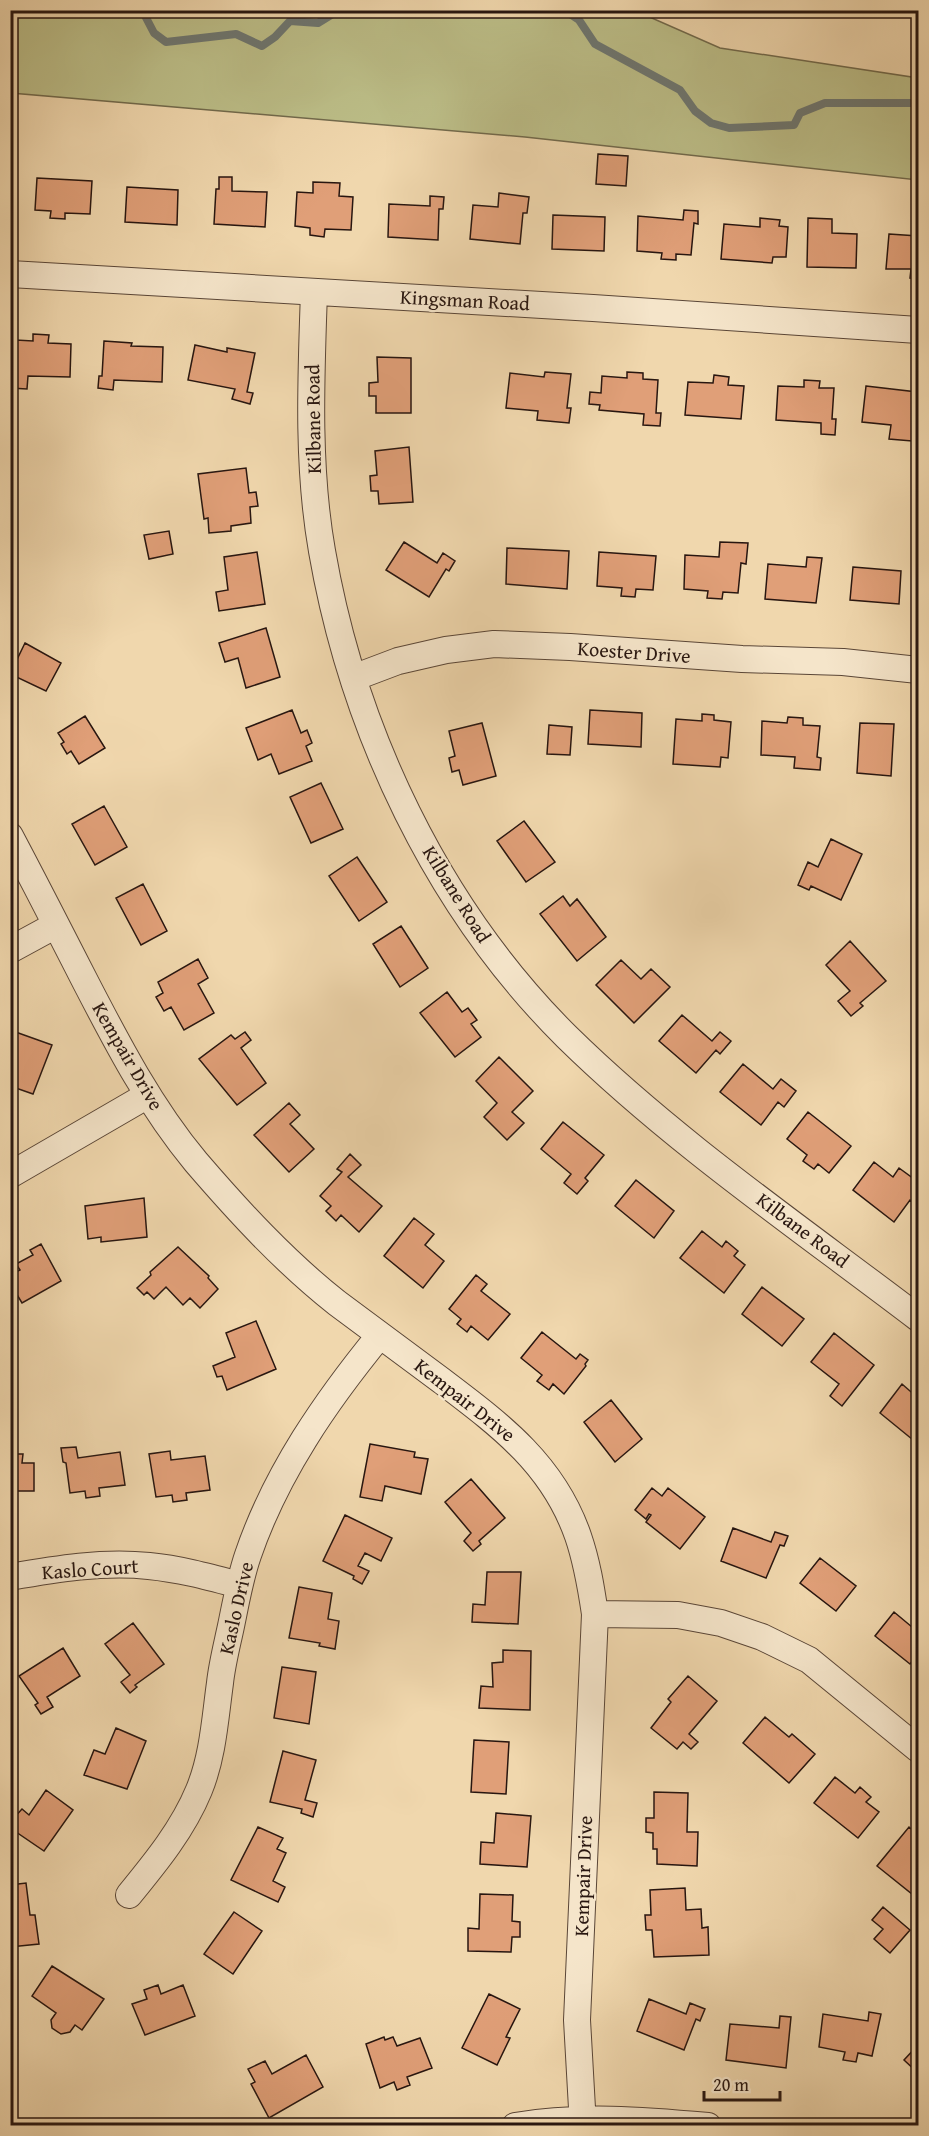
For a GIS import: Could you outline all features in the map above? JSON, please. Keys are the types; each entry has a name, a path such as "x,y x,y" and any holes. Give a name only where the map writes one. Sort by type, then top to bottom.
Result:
{"street":[{"name":"Kingsman Road","path":"10,274 918,330"},
{"name":"Kilbane Road","path":"314,292 311,385 314,478 321,550 353,678 381,755 447,885 489,945 535,1002 567,1036 624,1089 687,1142 918,1318"},
{"name":"Koester Drive","path":"353,678 398,661 446,650 494,644 742,659 843,662 918,670"},
{"name":"Kempair Drive","path":"10,836 114,1038 148,1095 193,1158 281,1254 335,1301 511,1435 538,1464 560,1498 578,1535 589,1574 595,1614 577,2020 583,2122"},
{"path":"10,950 56,925"},
{"path":"10,1175 148,1095"},
{"name":"Kaslo Drive","path":"129,1896 181,1825 199,1789 211,1750 220,1679 239,1585 248,1555 273,1496 304,1439 339,1385 380,1335"},
{"name":"Kaslo Court","path":"10,1577 99,1565 147,1565 194,1572 239,1585"},
{"path":"595,1614 678,1615 721,1623 762,1636 809,1660 918,1749"},
{"path":"516,2126 644,2120 708,2126"}],"green space":[{"path":"10,11 636,11 720,48 918,78 918,180 525,137 11,93"}],"building":[{"path":"598,154 628,156 626,186 596,184"},
{"path":"219,177 232,177 232,191 267,192 265,227 214,224"},
{"path":"37,178 92,181 90,214 65,213 65,219 50,218 51,211 35,210"},
{"path":"313,182 340,183 339,196 353,197 351,230 325,229 324,237 310,235 310,228 295,226 297,192 313,193"},
{"path":"127,187 178,190 177,225 125,222"},
{"path":"499,193 529,197 527,213 523,213 520,244 470,239 473,205 498,207"},
{"path":"430,196 444,197 443,209 439,209 438,240 388,237 389,204 430,206"},
{"path":"684,210 698,211 698,224 694,223 691,255 676,254 676,260 661,259 662,253 637,251 638,216 683,220"},
{"path":"553,215 605,217 604,251 552,249"},
{"path":"760,218 780,220 779,226 788,227 786,257 773,257 772,263 721,259 724,224 760,227"},
{"path":"808,218 832,219 832,233 857,234 856,268 807,267"},
{"path":"889,234 918,236 918,279 910,278 911,269 886,269"},
{"path":"33,334 49,335 48,343 71,344 70,377 28,376 27,389 10,388 10,367 16,368 16,340 33,341"},
{"path":"104,341 132,343 131,346 163,347 162,382 114,380 113,390 98,388 99,376 102,376"},
{"path":"195,345 227,352 227,348 255,353 247,392 253,393 250,404 232,399 235,389 188,380"},
{"path":"377,357 411,358 411,413 376,413 376,396 369,396 369,383 378,382"},
{"path":"545,372 571,374 567,408 571,408 569,423 537,420 538,411 506,408 510,373 544,377"},
{"path":"627,372 643,373 643,379 658,380 656,413 661,413 660,426 643,425 644,414 599,410 600,405 589,404 590,392 601,393 602,376 627,378"},
{"path":"714,375 729,377 728,385 744,386 741,419 685,415 688,382 713,383"},
{"path":"804,380 820,381 819,388 834,388 832,419 836,419 835,435 821,434 821,423 776,420 778,386 804,387"},
{"path":"866,386 917,392 912,441 889,439 891,425 862,422"},
{"path":"409,447 413,502 379,504 378,491 371,491 370,476 377,475 375,451"},
{"path":"246,468 249,493 256,492 258,506 250,507 251,523 231,526 231,531 209,533 208,518 204,519 198,474"},
{"path":"169,531 173,554 149,559 144,535"},
{"path":"404,542 437,563 443,553 455,561 449,571 446,569 429,597 386,570"},
{"path":"720,542 748,543 746,564 741,563 738,593 723,592 722,599 707,598 708,591 684,589 685,555 719,557"},
{"path":"507,548 569,551 567,589 506,584"},
{"path":"257,552 265,604 219,611 216,592 228,590 224,557"},
{"path":"599,552 656,556 653,590 636,589 635,597 621,596 622,588 597,586"},
{"path":"807,557 822,558 816,603 765,599 768,564 806,567"},
{"path":"853,567 901,571 899,604 850,600"},
{"path":"266,628 280,677 246,688 238,658 225,662 219,643"},
{"path":"25,643 61,663 46,691 10,674"},
{"path":"292,710 301,733 307,730 312,743 306,746 312,761 279,774 271,754 258,760 246,728"},
{"path":"590,710 642,713 641,747 588,744"},
{"path":"702,714 714,715 714,720 731,722 728,758 721,757 720,767 673,764 676,719 702,721"},
{"path":"85,716 105,748 79,764 71,751 67,754 61,744 64,742 58,733"},
{"path":"788,717 803,718 803,725 820,726 817,757 821,758 820,770 794,768 795,757 761,755 762,721 787,723"},
{"path":"482,723 496,776 463,785 459,770 452,772 449,758 455,756 449,731"},
{"path":"860,723 894,724 891,776 857,773"},
{"path":"549,725 572,727 570,755 547,754"},
{"path":"321,783 343,829 311,843 290,797"},
{"path":"104,806 127,847 95,865 72,824"},
{"path":"524,821 555,862 526,882 497,841"},
{"path":"831,839 862,854 841,900 811,886 809,890 798,885 808,862 818,867"},
{"path":"357,857 387,902 359,921 329,876"},
{"path":"143,884 167,931 141,945 116,898"},
{"path":"563,896 570,906 577,899 606,937 577,961 540,914"},
{"path":"401,926 428,968 400,987 373,944"},
{"path":"850,941 886,981 860,1003 863,1006 851,1016 838,1001 850,991 826,965"},
{"path":"198,959 208,978 198,984 214,1013 184,1030 171,1007 164,1011 156,997 163,993 158,982"},
{"path":"621,960 641,979 651,969 670,987 634,1023 596,985"},
{"path":"447,992 462,1012 468,1008 477,1020 471,1024 481,1037 455,1057 420,1013"},
{"path":"682,1015 712,1041 720,1032 731,1041 720,1054 716,1050 696,1073 659,1041"},
{"path":"10,1030 52,1045 33,1094 10,1086"},
{"path":"245,1032 251,1040 241,1048 266,1083 237,1105 199,1059 231,1035 235,1039"},
{"path":"499,1057 533,1091 512,1112 524,1123 507,1140 484,1117 497,1103 476,1081"},
{"path":"743,1064 773,1089 781,1079 796,1091 784,1107 778,1102 761,1125 720,1092"},
{"path":"289,1103 300,1115 290,1124 314,1149 289,1172 254,1135"},
{"path":"808,1112 851,1146 829,1173 818,1164 814,1169 803,1161 807,1155 787,1139"},
{"path":"563,1122 604,1155 585,1178 588,1181 577,1194 564,1183 571,1174 541,1149"},
{"path":"350,1154 361,1165 348,1177 382,1206 359,1232 341,1215 336,1221 326,1211 331,1206 320,1196 342,1172 337,1169"},
{"path":"874,1162 893,1177 899,1168 918,1182 918,1196 914,1203 910,1200 894,1222 853,1190"},
{"path":"636,1180 674,1211 654,1238 615,1206"},
{"path":"144,1198 147,1237 101,1242 101,1237 88,1239 85,1206"},
{"path":"414,1218 434,1234 425,1245 444,1261 423,1288 384,1256"},
{"path":"702,1231 722,1247 726,1241 738,1251 734,1256 745,1265 724,1293 680,1258"},
{"path":"41,1244 61,1281 22,1303 10,1283 10,1275 20,1270 16,1264 33,1255 30,1250"},
{"path":"178,1247 209,1276 208,1278 218,1289 200,1308 190,1298 183,1305 166,1287 154,1299 147,1292 144,1295 137,1288 151,1275 150,1272"},
{"path":"476,1275 487,1284 481,1291 510,1314 488,1340 471,1326 467,1332 457,1324 461,1319 449,1309"},
{"path":"762,1287 804,1319 782,1346 742,1314"},
{"path":"256,1321 276,1369 227,1390 222,1376 217,1377 213,1366 235,1357 226,1333"},
{"path":"542,1332 576,1359 580,1354 588,1360 586,1366 564,1394 553,1384 549,1390 537,1381 542,1375 521,1358"},
{"path":"834,1333 874,1365 842,1406 830,1396 839,1384 811,1362"},
{"path":"902,1384 918,1398 918,1444 880,1413"},
{"path":"611,1400 642,1439 615,1462 584,1422"},
{"path":"370,1444 415,1452 414,1457 428,1459 421,1494 385,1486 382,1501 360,1497"},
{"path":"76,1447 78,1458 120,1452 125,1485 99,1488 100,1496 86,1498 85,1491 70,1493 66,1463 63,1462 61,1448"},
{"path":"170,1451 171,1460 205,1456 210,1490 186,1493 187,1500 173,1502 172,1495 156,1497 149,1454"},
{"path":"10,1454 23,1454 22,1463 34,1463 34,1491 10,1491"},
{"path":"471,1479 505,1518 479,1541 481,1544 473,1551 464,1541 471,1533 445,1502"},
{"path":"652,1488 662,1496 668,1488 705,1517 680,1549 646,1522 651,1515 649,1514 646,1519 635,1510"},
{"path":"345,1515 392,1538 381,1561 365,1553 358,1566 369,1571 362,1584 353,1579 354,1576 323,1561"},
{"path":"733,1528 771,1542 775,1532 788,1536 784,1546 780,1545 766,1578 721,1561"},
{"path":"820,1558 856,1586 836,1611 800,1583"},
{"path":"487,1572 521,1572 518,1624 472,1622 473,1604 485,1605"},
{"path":"299,1587 332,1593 328,1619 339,1621 335,1649 319,1646 320,1643 289,1638"},
{"path":"894,1612 918,1632 918,1654 910,1664 875,1636"},
{"path":"133,1623 164,1664 135,1685 137,1687 130,1693 121,1682 130,1675 105,1644"},
{"path":"63,1648 80,1676 47,1697 53,1707 41,1714 35,1705 38,1703 19,1676"},
{"path":"503,1650 531,1651 530,1710 479,1708 481,1686 493,1687 492,1663 503,1662"},
{"path":"282,1667 316,1672 309,1724 274,1718"},
{"path":"688,1676 717,1701 689,1734 698,1742 691,1749 683,1742 677,1749 651,1728 671,1702 668,1699"},
{"path":"765,1717 789,1737 792,1734 815,1754 789,1783 743,1743"},
{"path":"116,1728 146,1741 127,1789 84,1775 94,1750 105,1754"},
{"path":"474,1740 509,1742 506,1794 471,1792"},
{"path":"283,1751 316,1760 305,1800 317,1803 313,1817 301,1813 302,1809 270,1802"},
{"path":"835,1777 855,1793 860,1787 871,1797 866,1802 879,1812 858,1838 814,1803"},
{"path":"46,1790 73,1810 44,1851 16,1832 14,1835 10,1832 10,1822 22,1809 29,1815"},
{"path":"654,1792 688,1793 687,1832 698,1832 697,1866 657,1864 657,1849 653,1849 653,1833 646,1832 646,1818 654,1818"},
{"path":"496,1813 531,1816 527,1867 480,1864 481,1842 494,1843"},
{"path":"258,1827 283,1838 277,1849 286,1853 273,1881 285,1887 278,1902 231,1880"},
{"path":"909,1827 918,1835 917,1898 877,1866"},
{"path":"26,1883 30,1915 35,1915 39,1944 10,1947 10,1885"},
{"path":"685,1888 686,1910 701,1909 702,1928 708,1927 709,1955 654,1957 652,1930 646,1930 645,1915 651,1915 650,1890"},
{"path":"480,1894 513,1895 512,1921 520,1922 520,1937 512,1937 511,1952 468,1951 468,1928 479,1929"},
{"path":"883,1907 910,1930 890,1953 874,1939 883,1929 872,1920"},
{"path":"234,1912 262,1931 233,1974 204,1954"},
{"path":"52,1966 104,1999 82,2030 75,2025 70,2032 61,2034 52,2028 51,2020 56,2013 32,1996"},
{"path":"158,1985 161,1994 183,1985 195,2016 145,2035 132,2004 147,1999 144,1990"},
{"path":"489,1994 520,2009 506,2037 510,2038 497,2065 462,2048"},
{"path":"649,1999 686,2014 690,2003 705,2009 700,2021 696,2019 684,2050 637,2031"},
{"path":"869,2012 881,2014 872,2056 858,2053 856,2062 843,2060 845,2052 819,2047 823,2014 868,2021"},
{"path":"780,2016 791,2017 786,2068 726,2060 730,2024 779,2028"},
{"path":"384,2037 385,2040 393,2037 397,2046 420,2038 432,2068 407,2077 410,2085 397,2090 394,2082 380,2088 366,2044"},
{"path":"918,2045 918,2073 904,2060"},
{"path":"306,2055 323,2087 269,2118 251,2084 255,2082 248,2069 265,2061 272,2074"}],"waterway":[{"path":"142,10 154,33 166,42 236,34 262,46 275,37 290,21 318,23 339,10"},
{"path":"564,10 579,20 595,44 680,90 695,111 711,123 729,128 794,125 800,113 825,103 918,103"}]}
